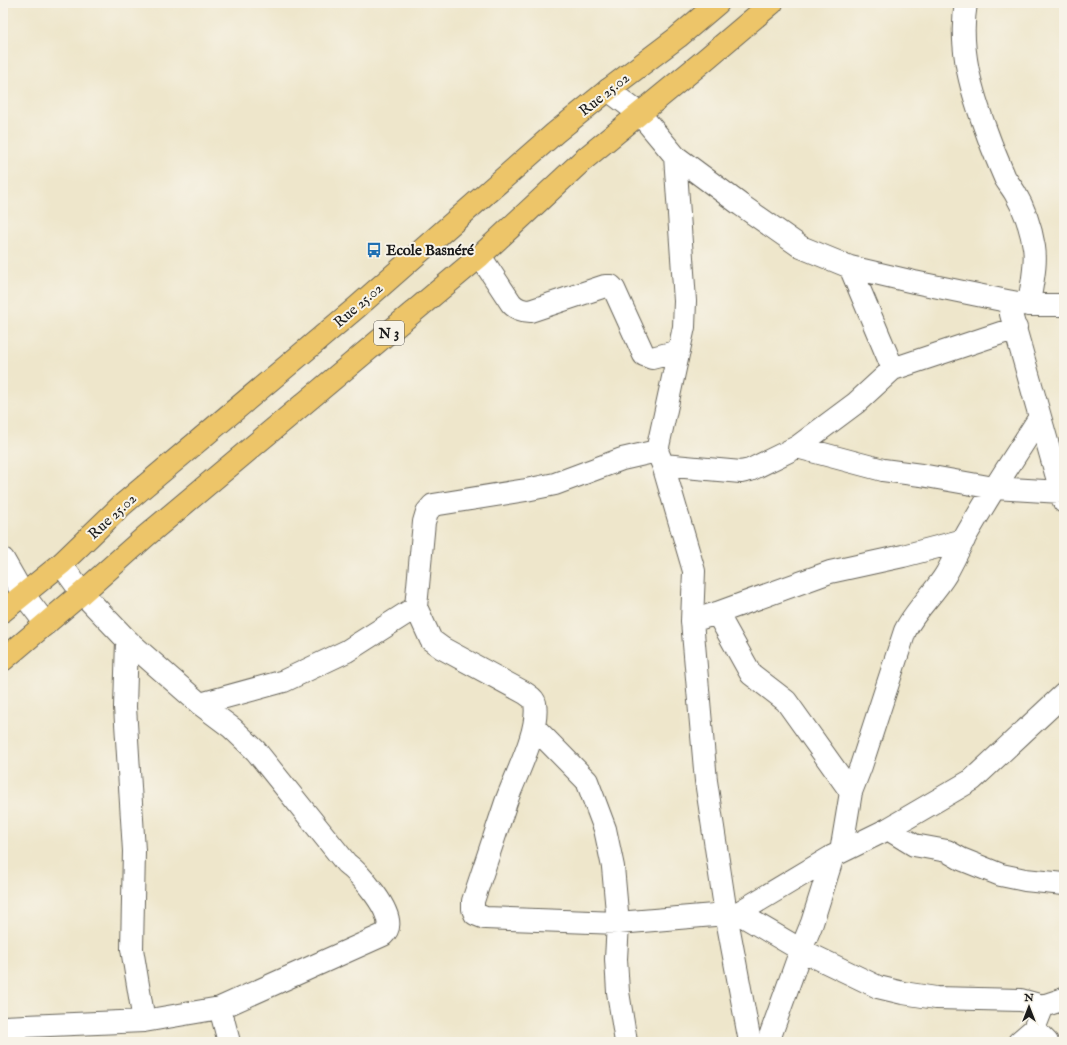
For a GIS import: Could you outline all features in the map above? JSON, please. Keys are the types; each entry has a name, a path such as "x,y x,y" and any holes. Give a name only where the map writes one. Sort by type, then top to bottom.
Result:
{"main road":[{"name":"Rue 25.02","path":"3,611 61,564 121,506 356,308 555,133 608,90 678,37 718,3"},
{"name":"N 3","path":"3,660 146,536 480,256 582,161 772,3"}],"street":[{"path":"966,3 963,30 964,48 971,88 999,164 1028,221 1034,248 1035,260 1029,305"},
{"path":"608,90 640,114 675,156 740,205 801,248 850,267 914,282 1029,305 1064,306"},
{"path":"675,156 685,301 684,327 660,458 694,571 692,621 706,781 732,914 750,1042"},
{"path":"480,256 510,303 520,310 530,311 605,286 611,286 614,289 644,355 652,358 679,351"},
{"path":"850,267 893,369"},
{"path":"797,447 883,470 994,488 1063,497 1016,328 1007,301"},
{"path":"1016,328 893,369 856,403 797,447 750,470 741,472 660,458 622,459 555,484 433,505 427,512 424,522 416,607 431,640 442,648 533,698 535,704 534,727 520,769 507,800 473,901 472,909 475,914 485,918 618,923 732,914 837,854 888,829 972,780 1064,694"},
{"path":"768,1042 837,854 851,792 861,766 905,631 910,621 939,584 994,488 1040,418"},
{"path":"692,621 717,614 830,572 903,556 964,540"},
{"path":"3,559 23,594 46,624"},
{"path":"3,1027 144,1021 220,1008 383,935 387,931 389,924 386,912 378,898 360,876 346,863 256,750 232,728 200,704 127,640 82,593 61,564"},
{"path":"200,704 284,681 347,651 416,607"},
{"path":"717,614 751,674 786,701 851,792"},
{"path":"127,640 124,707 134,851 132,949 144,1021"},
{"path":"534,727 587,781 605,829 609,845 618,923 616,959 618,992 626,1042"},
{"path":"888,829 914,845 947,851 961,859 1001,875 1025,880 1064,884"},
{"path":"732,914 801,950 878,987 903,993 936,998 1021,1000 1043,1006 1064,999"},
{"path":"1033,1038 1043,1006"},
{"path":"220,1008 230,1042"}],"place":[{"name":"Ecole Basnéré","path":"374,250"}]}
